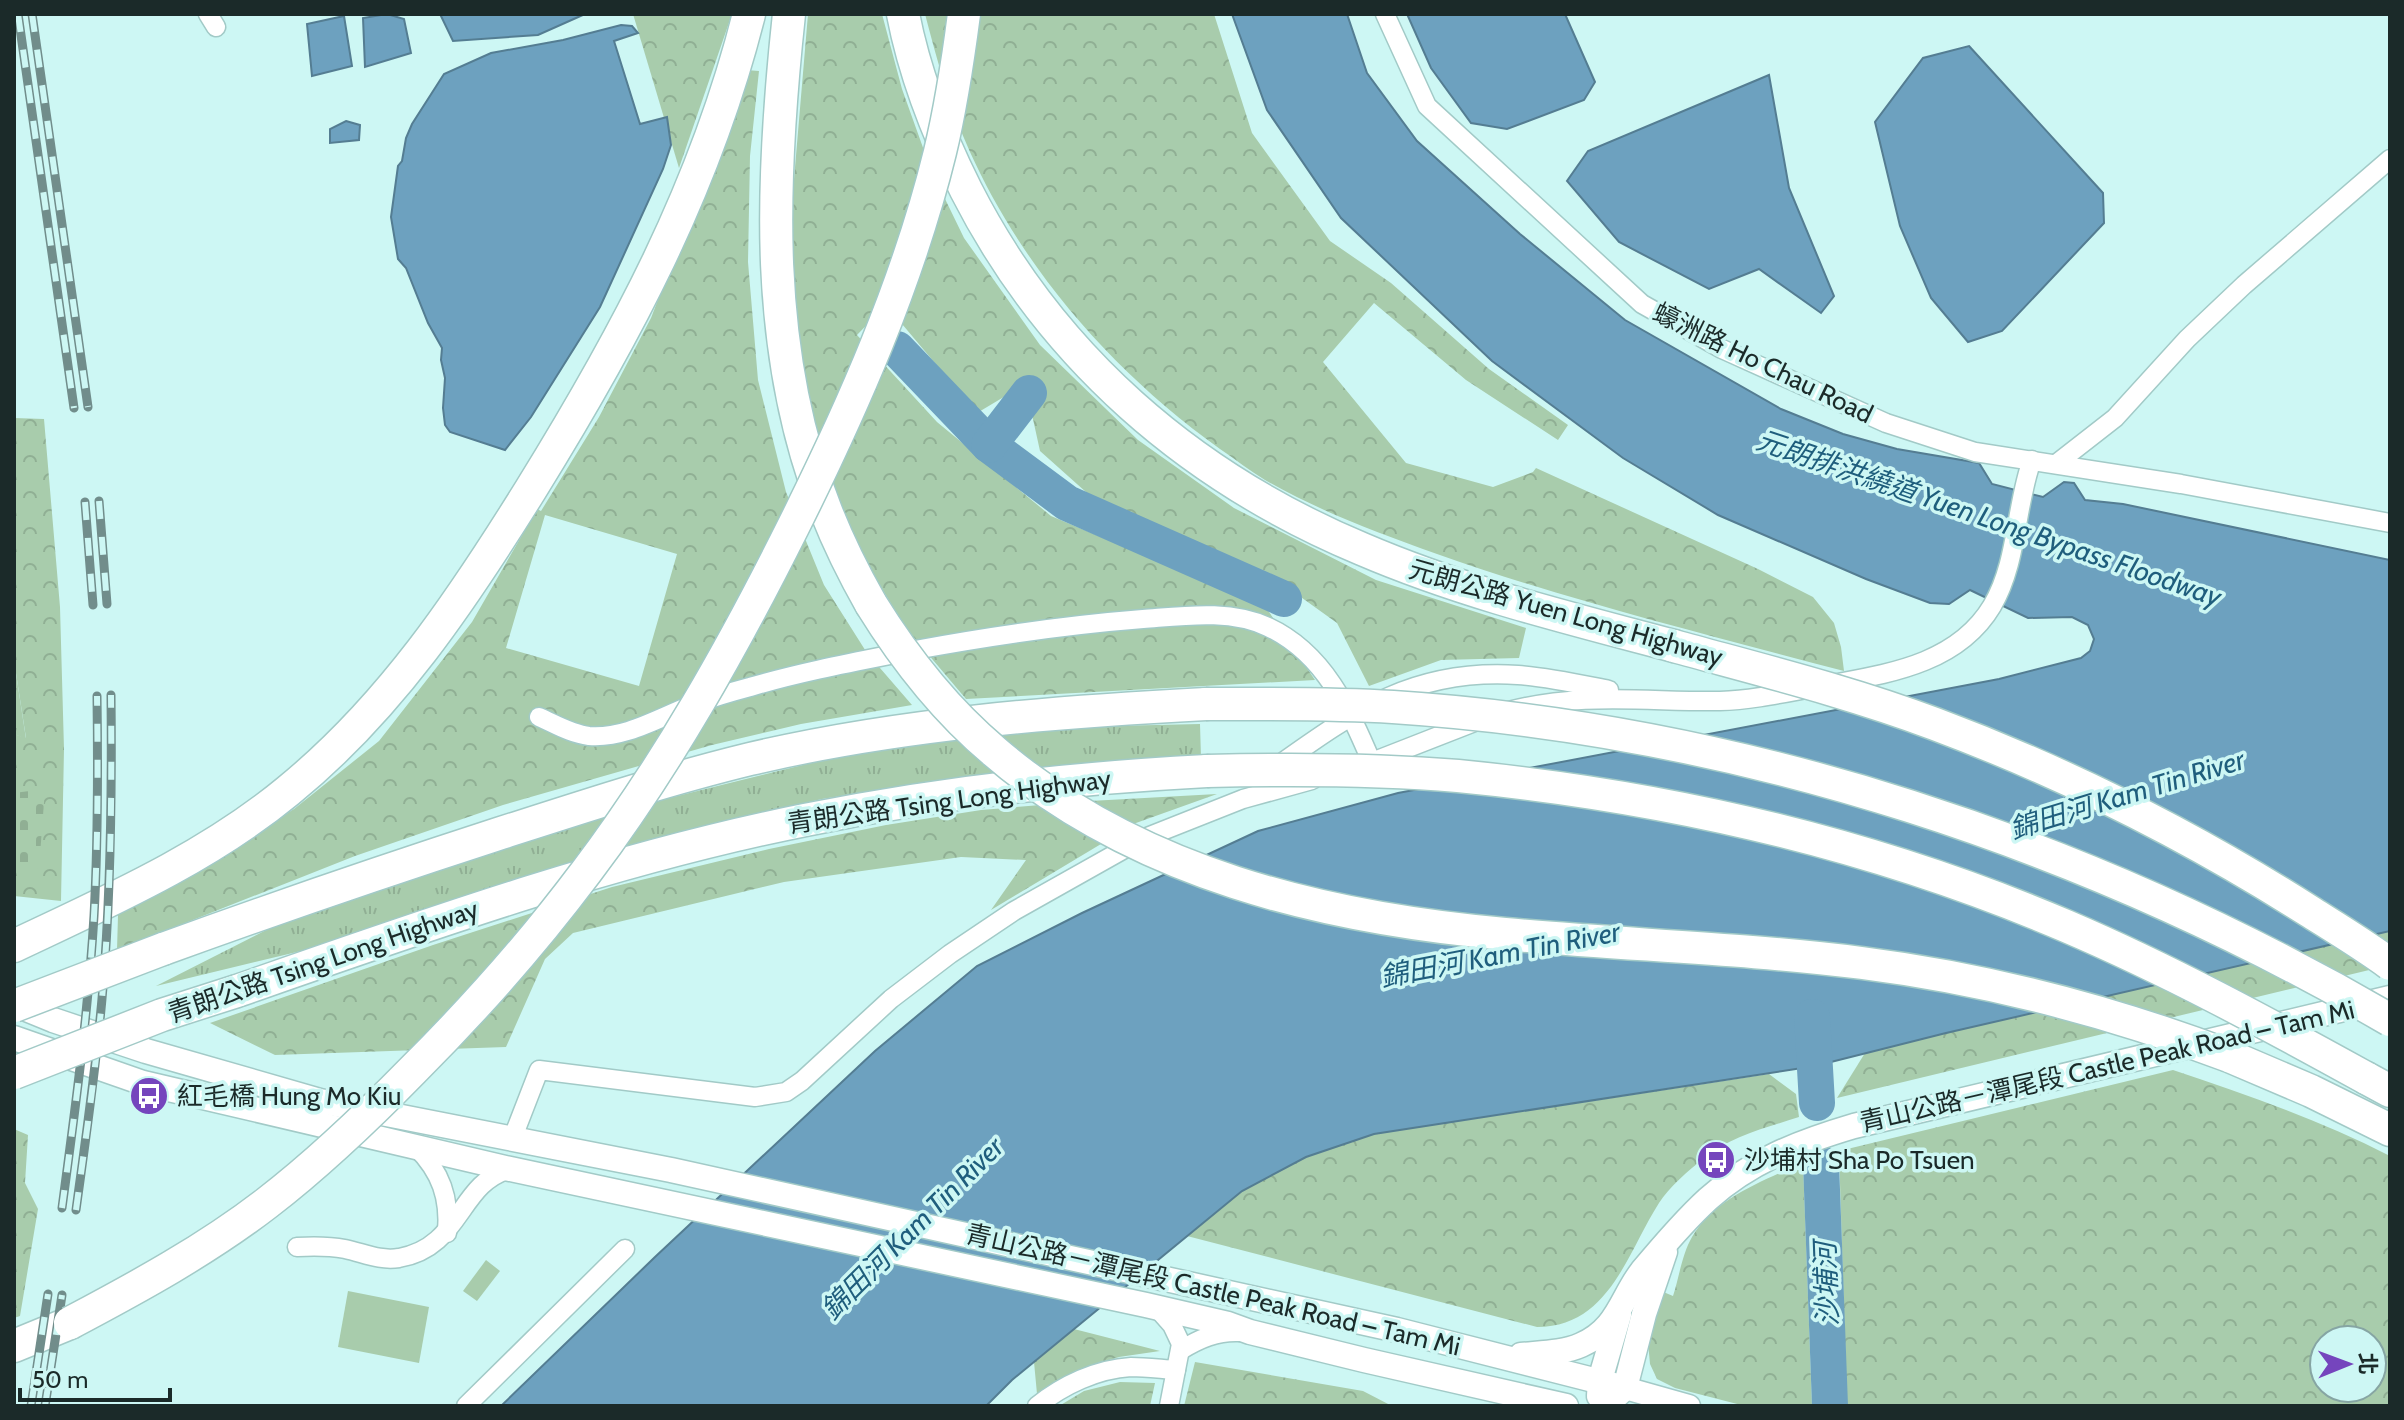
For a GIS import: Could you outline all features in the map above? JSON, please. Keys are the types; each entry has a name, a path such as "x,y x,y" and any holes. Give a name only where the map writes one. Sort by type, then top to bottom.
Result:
{"highway":[{"path":"14,946 202,851 245,824 328,758 398,682 435,635 487,559 579,412 647,288 699,169 749,14"},
{"path":"789,14 778,134 778,287 784,351 798,422 820,495 845,556 890,635 935,693 994,752 1035,784 1070,808 1129,840 1239,884 1337,909 1402,921 1488,932 1806,957 1966,980 2077,1006 2181,1038 2311,1091 2390,1130"},
{"name":"元朗公路 Yuen Long Highway","path":"903,14 923,89 945,148 982,221 1010,267 1071,346 1102,380 1197,459 1269,504 1361,549 1465,588 1882,706 1934,723 2035,764 2151,818 2274,889 2390,964"},
{"path":"14,1346 70,1323 171,1268 217,1239 296,1180 369,1115 454,1029 529,945 587,871 701,698 759,593 813,486 876,345 913,245 941,150 964,14"},
{"path":"14,1005 309,896 620,795 751,759 997,718 1206,704 1391,707 1474,715 1648,741 1809,777 1964,824 2111,879 2244,940 2390,1020"},
{"name":"青朗公路 Tsing Long Highway","path":"14,1073 162,1015 447,918 635,860 804,820 1007,787 1108,777 1207,771 1360,771 1486,780 1625,799 1719,816 1841,847 1966,887 2065,925 2156,966 2390,1091"}],"main road":[{"name":"青山公路－潭尾段 Castle Peak Road – Tam Mi","path":"14,1005 146,1051 304,1097 671,1170 1511,1357 1572,1348 1598,1334 1621,1309 1641,1273 1687,1219 1731,1179 1758,1162 1815,1137 2390,998"},
{"name":"青山公路－潭尾段 Castle Peak Road – Tam Mi","path":"14,1038 143,1083 510,1169 1152,1306 1521,1401 1566,1406"},
{"name":"青山公路－潭尾段 Castle Peak Road – Tam Mi","path":"1625,1388 1644,1314 1669,1242"},
{"path":"1598,1406 1600,1380 1621,1309"},
{"path":"1511,1357 1625,1388"},
{"path":"1605,1406 1625,1388"}],"street":[{"name":"蠔洲路 Ho Chau Road","path":"1385,14 1427,106 1642,304 1722,349 1886,423 2029,469 2056,464 2390,523"},
{"path":"2056,464 2115,418 2187,339 2244,285 2390,159"},
{"path":"513,1137 539,1070 755,1097 786,1092 891,999 986,930 1142,839 1206,811 1372,763 1472,722 1543,703 1599,698 1723,701 1766,697 1886,673 1936,657 1961,640 1991,608 2005,578 2029,469"},
{"path":"539,717 582,735 612,735 705,700 874,658 1019,632 1116,621 1201,616 1241,619 1265,625 1285,636 1306,654 1330,678 1352,715 1372,763"},
{"path":"1206,811 1352,715 1379,700 1420,684 1470,675 1531,676 1669,700"},
{"path":"416,1147 430,1161 442,1184 447,1206 447,1233"},
{"path":"297,1247 322,1246 371,1257 400,1258 427,1248 447,1233 480,1186 494,1175 510,1169"},
{"path":"466,1406 625,1249"},
{"path":"1152,1306 1172,1325 1179,1338 1181,1350 1169,1406"},
{"path":"1181,1350 1214,1334 1250,1332"},
{"path":"1037,1406 1054,1393 1086,1377 1128,1367 1176,1370"},
{"path":"1625,1388 1689,1406"}],"green space":[{"path":"633,14 732,14 679,168"},
{"path":"808,14 882,14 902,89 931,170 964,238 1040,345 1138,440 1234,508 1376,580 1526,628 1519,658 1441,660 1369,686 1337,623 1291,590 1096,501 1040,451 1031,410 1045,394 1032,380 977,413 886,305 857,335 937,422 1051,516 1265,606 1315,680 966,699 905,627 853,541 815,445 797,344 789,238"},
{"path":"925,14 1214,14 1252,133 1330,241 1391,283 1489,369 1568,425 1558,440 1466,380 1374,303 1323,362 1406,463 1493,487 1533,472 1536,468 1758,569 1813,597 1834,623 1844,671 1588,602 1437,554 1306,502 1265,480 1220,449 1144,387 1109,353 1076,317 1017,238 992,196 963,135 944,84"},
{"path":"746,70 759,71 750,156 748,262 758,380 786,492 824,585 867,653 912,705 801,724 712,745 503,805 355,856 117,950 118,915 294,809 379,741 472,622 537,509 541,511 599,417 651,318","holes":["545,515 677,554 639,686 506,648"]},
{"path":"14,418 44,419 60,607 64,749 61,901 14,896 14,734 26,738 14,660"},
{"path":"14,660 26,739 14,734"},
{"path":"1200,724 1201,758 970,776 822,799 672,835 493,887 301,951 156,986 288,919 485,851 665,799 815,762 962,736 1068,727"},
{"path":"45,789 39,868 14,869 14,793"},
{"path":"1217,794 1136,823 991,910 1026,860 961,857 784,882 573,933 545,959 506,1047 275,1055 210,1023 433,945 612,887 769,849 886,825 981,810"},
{"path":"2390,931 2390,965 1837,1098 1865,1053"},
{"path":"2173,1070 2283,1109 2390,1156 2390,1406 1847,1406 1839,1151"},
{"path":"1769,1074 1796,1094 1799,1117 1725,1144 1686,1174 1659,1203 1613,1284 1599,1301 1582,1315 1562,1324 1537,1327 1187,1236 1242,1191 1306,1157 1374,1134"},
{"path":"14,1129 28,1135 25,1183 38,1209 20,1316 14,1318"},
{"path":"1803,1162 1812,1406 1745,1406 1675,1388 1657,1379 1650,1364 1648,1342 1661,1291 1673,1296 1692,1237 1702,1223 1727,1201"},
{"path":"486,1260 500,1271 477,1301 463,1291"},
{"path":"348,1291 429,1307 419,1363 338,1347"},
{"path":"1074,1329 1160,1351 1119,1357 1075,1371 1037,1394 1034,1362"},
{"path":"1195,1362 1363,1391 1392,1406 1184,1406"},
{"path":"1120,1382 1155,1383 1150,1406 1059,1406 1084,1391"}],"water":[{"path":"387,14 404,19 411,53 365,67 363,18"},
{"path":"440,14 585,14 538,35 453,41"},
{"path":"1232,14 1347,14 1367,73 1417,141 1520,234 1625,320 1781,409 1843,434 1897,449 1979,463 1992,484 2043,497 2064,482 2074,483 2085,500 2123,504 2390,560 2390,931 1815,1066 1374,1134 1306,1157 1242,1191 1012,1380 986,1406 501,1406 875,1051 977,966 1082,913 1258,831 1398,793 1999,679 2081,658 2090,651 2094,639 2088,625 2072,617 2028,618 1970,590 1949,604 1930,603 1718,515 1623,458 1492,361 1341,218 1267,110"},
{"path":"1407,14 1565,14 1595,82 1584,100 1507,129 1471,123 1431,68"},
{"path":"344,16 352,66 312,76 307,24"},
{"path":"621,25 632,26 638,33 614,41 640,124 667,117 671,145 663,169 600,307 531,417 505,450 450,432 445,425 443,408 445,378 442,348 428,323 406,268 398,259 391,217 398,166 402,161 406,138 444,74 491,53 563,40"},
{"path":"1969,46 2103,193 2104,223 2002,331 1968,342 1931,298 1900,226 1875,122 1923,58"},
{"path":"1769,75 1789,188 1834,296 1821,313 1759,269 1709,289 1619,242 1567,181 1588,151"},
{"path":"346,121 360,125 359,140 330,143 330,129"}],"waterway":[{"path":"897,349 989,445 1067,503 1284,599"},
{"path":"989,445 1029,393"},
{"name":"沙埔河","path":"1812,1017 1817,1103"},
{"name":"沙埔河","path":"1821,1163 1830,1406"}],"railway":[{"path":"18,14 74,408"},
{"path":"32,14 88,407"},
{"path":"99,501 107,604"},
{"path":"85,502 93,605"},
{"path":"76,1210 98,1043 106,951 111,695"},
{"path":"62,1208 85,1026 94,916 97,696"},
{"path":"31,1406 48,1294"},
{"path":"45,1406 62,1295"}],"place":[{"name":"紅毛橋 Hung Mo Kiu","path":"149,1096"},
{"name":"沙埔村 Sha Po Tsuen","path":"1716,1160"}],"water label":[{"name":"元朗排洪繞道 Yuen Long Bypass Floodway","path":"1989,518"},
{"name":"錦田河 Kam Tin River","path":"2127,794"},
{"name":"錦田河 Kam Tin River","path":"1500,954"},
{"name":"錦田河 Kam Tin River","path":"912,1228"}]}
